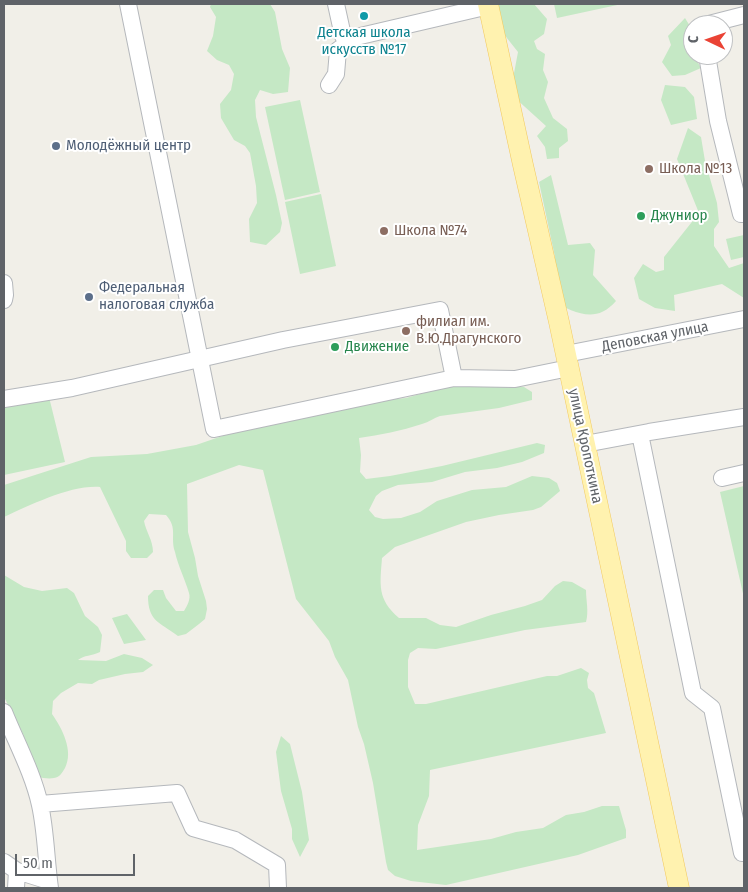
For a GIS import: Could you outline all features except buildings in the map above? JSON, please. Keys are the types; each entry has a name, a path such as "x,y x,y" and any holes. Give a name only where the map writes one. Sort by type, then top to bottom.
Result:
{"main road":[{"name":"улица Кропоткина","path":"488,5 585,444 679,888"}],"street":[{"path":"128,4 201,359"},
{"path":"336,4 343,36 356,37 488,5"},
{"path":"328,85 336,74 338,50 356,37"},
{"path":"709,65 718,121 741,214 744,214"},
{"path":"4,284 4,300"},
{"path":"4,399 72,388 283,340 440,310 454,378"},
{"name":"Деповская улица","path":"201,359 214,429 454,378 515,379 567,361 744,319"},
{"path":"585,444 744,417"},
{"path":"640,434 693,692 712,708 742,853"},
{"path":"722,478 744,473"},
{"path":"4,712 34,783 40,804 46,842 49,885 17,871 4,862"},
{"path":"40,804 177,792 193,828 235,840 277,865 278,888"},
{"path":"16,888 17,871"}],"green space":[{"path":"211,4 270,4 275,12 282,49 290,68 288,92 273,94 260,90 255,100 256,117 282,223 280,232 266,245 250,242 249,219 257,203 250,153 245,146 234,140 221,118 220,104 231,90 234,74 229,65 217,60 207,51 213,36 216,17 210,7"},
{"path":"491,4 534,4 547,19 544,34 534,41 537,49 545,54 543,70 548,82 544,98 553,118 567,129 568,141 559,148 559,158 547,159 545,147 537,136 546,126 514,97 512,84 518,52 499,28"},
{"path":"554,4 622,4 557,18"},
{"path":"683,20 683,65 699,65 701,68 685,75 672,76 662,62 671,45 668,36"},
{"path":"665,85 685,87 694,97 697,119 671,125 661,100"},
{"path":"300,100 320,192 285,200 265,107"},
{"path":"688,128 701,137 705,161 717,203 719,222 714,229 714,246 729,268 744,263 744,298 722,284 674,295 675,311 655,308 639,299 634,278 643,264 656,272 664,270 664,257 699,213 677,159"},
{"path":"551,175 568,245 590,243 595,250 593,275 616,301 600,313 585,314 551,301 555,257 539,182"},
{"path":"321,194 336,266 300,274 285,202"},
{"path":"744,235 744,257 731,260 726,239"},
{"path":"472,383 524,387 532,392 532,400 499,408 440,416 406,429 359,438 360,472 366,479 390,476 442,466 537,443 545,445 544,453 522,462 497,468 465,472 432,482 398,485 382,491 376,496 369,510 375,517 383,519 401,518 420,512 437,501 472,490 506,487 532,476 549,478 557,483 560,491 541,507 533,510 466,522 395,547 382,558 381,584 383,598 399,618 426,618 440,625 456,627 542,600 555,586 563,581 572,582 586,590 587,618 586,622 525,630 436,649 418,648 410,653 408,660 408,687 415,704 426,704 547,676 557,676 581,668 589,673 587,680 588,688 594,693 606,733 430,770 429,796 418,825 417,850 491,839 516,832 543,828 566,815 602,806 619,806 626,830 626,838 578,855 446,885 411,881 395,876 388,870 373,783 348,680 335,657 329,641 296,599 263,470 239,465 187,484 188,532 207,609 205,619 186,634 178,636 152,616 148,596 154,590 163,590 166,598 176,611 184,611 189,600 189,593 174,547 172,524 166,515 149,514 144,521 153,552 147,558 131,558 126,551 126,541 100,487 88,487 64,492 4,517 4,485 91,457 147,454 196,445 234,432 305,418 364,402 406,398 438,389"},
{"path":"49,397 65,462 4,475 4,408"},
{"path":"744,486 744,598 720,492"},
{"path":"4,575 24,587 42,591 67,588 74,593 85,616 98,627 102,635 100,652 78,660 106,661 124,654 142,658 153,665 143,672 99,680 92,684 78,683 61,693 53,701 52,714 66,740 68,754 65,768 56,777 38,777 23,734 4,697"},
{"path":"127,614 146,640 124,644 112,618"},
{"path":"281,736 290,744 302,792 309,840 300,857 292,839 292,829 281,791 276,752"}],"place":[{"name":"Детская школа искусств №17","path":"364,16"},
{"name":"Молодёжный центр","path":"56,146"},
{"name":"Школа №13","path":"649,169"},
{"name":"Джуниор","path":"641,216"},
{"name":"Школа №74","path":"384,231"},
{"name":"Федеральная налоговая служба","path":"89,297"},
{"name":"филиал им. В.Ю.Драгунского","path":"406,331"},
{"name":"Движение","path":"335,347"}]}
